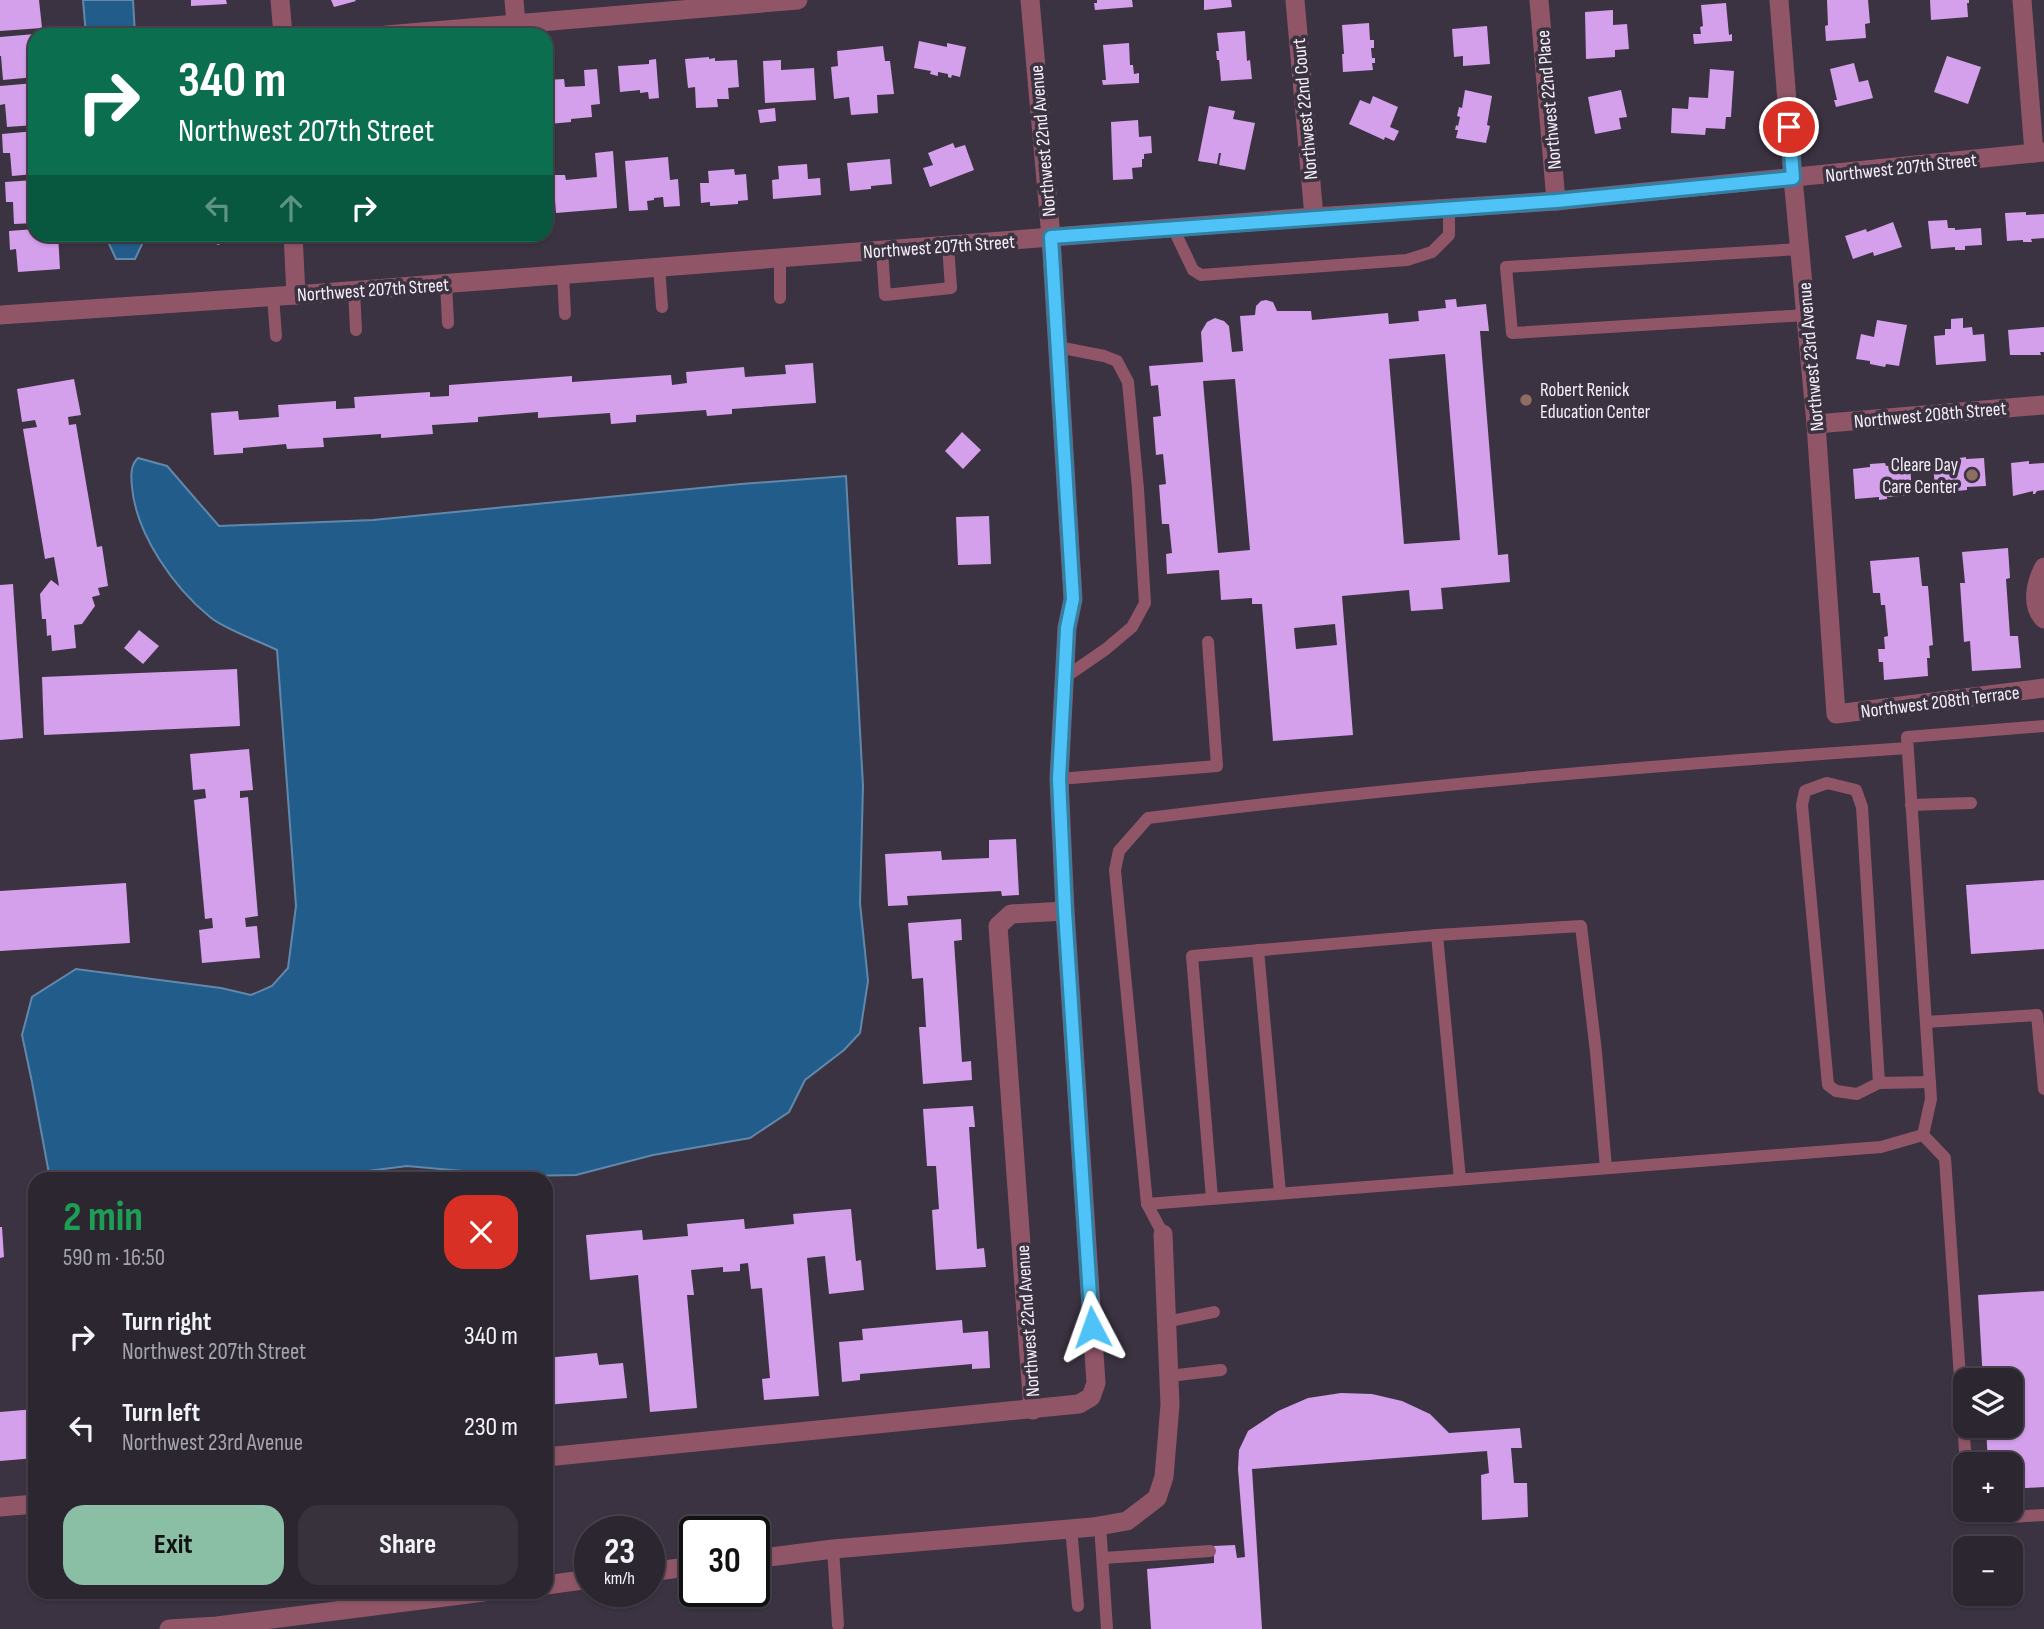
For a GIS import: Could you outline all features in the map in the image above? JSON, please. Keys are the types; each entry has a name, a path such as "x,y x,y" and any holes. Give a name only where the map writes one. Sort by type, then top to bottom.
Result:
{"street":[{"path":"280,0 282,28"},
{"path":"514,0 516,24"},
{"path":"469,28 798,0"},
{"name":"Northwest 22nd Avenue","path":"1030,0 1051,237 1073,599 1067,628 1059,779 1096,1383 1091,1397 1079,1404 1033,1410 998,926 1011,914 1065,911"},
{"name":"Northwest 22nd Court","path":"1295,0 1314,217"},
{"name":"Northwest 22nd Place","path":"1539,0 1556,201"},
{"name":"Northwest 23rd Avenue","path":"1779,0 1816,424 1836,714"},
{"path":"2022,0 2039,153"},
{"name":"Northwest 207th Street","path":"0,315 1556,201 2039,153"},
{"path":"293,242 296,295"},
{"name":"Northwest 208th Street","path":"1816,424 2044,405"},
{"path":"2044,567 2034,593 2040,616 2044,619"},
{"name":"Northwest 208th Terrace","path":"1836,714 2044,688"},
{"path":"770,1557 1127,1521 1157,1498 1164,1477 1170,1405 1164,1234"},
{"path":"553,1456 1033,1410"},
{"path":"0,1507 28,1505"},
{"path":"553,1584 574,1581"},
{"path":"169,1629 218,1627 431,1599"}],"lane":[{"path":"1173,228 1194,270 1201,275 1407,260 1432,252 1449,235 1449,209"},
{"path":"882,250 885,295 951,288 948,245"},
{"path":"1800,249 1506,267 1512,333 1806,315"},
{"path":"780,258 780,298"},
{"path":"659,267 662,307"},
{"path":"563,274 565,314"},
{"path":"446,284 448,323"},
{"path":"354,290 356,330"},
{"path":"273,296 276,336"},
{"path":"1058,347 1117,361 1128,383 1145,603 1132,627 1064,678"},
{"path":"1059,779 1217,766 1208,642"},
{"path":"1923,1135 1931,1099 1908,737 2044,726"},
{"path":"1164,1234 1147,1205 1115,870 1119,851 1148,818 1277,802 1446,786 1908,748"},
{"path":"1879,1083 1862,807 1856,790 1826,783 1805,790 1802,805 1828,1085 1836,1091 1857,1094 1879,1083 1930,1082"},
{"path":"1911,805 1971,803"},
{"path":"1212,1198 1192,956 1437,935 1581,926 1596,1052 1605,1168"},
{"path":"1437,935 1460,1179"},
{"path":"1258,950 1280,1193"},
{"path":"1926,1022 2037,1015 2044,1088"},
{"path":"1147,1205 1881,1147 1923,1135"},
{"path":"1923,1135 1945,1158 1965,1452"},
{"path":"1166,1322 1214,1312"},
{"path":"1169,1376 1221,1370"},
{"path":"2023,1516 2044,1515"},
{"path":"1100,1525 1107,1629"},
{"path":"1071,1528 1078,1606"},
{"path":"833,1549 838,1625"},
{"path":"1103,1558 1210,1551"}],"water":[{"path":"83,0 133,0 135,28 85,28"},
{"path":"108,242 143,242 135,259 116,259"},
{"path":"138,458 167,466 219,526 373,520 846,476 863,786 860,903 868,981 860,1033 844,1050 805,1080 789,1112 750,1138 653,1155 576,1175 553,1175 553,1172 474,1172 407,1166 360,1172 49,1172 22,1035 32,997 76,969 221,988 251,995 272,986 288,968 296,906 277,650 216,621 196,605 171,576 149,541 135,505 131,475"}],"building":[{"path":"0,0 39,0 42,28 0,31"},
{"path":"191,0 226,0 227,4 191,6"},
{"path":"331,0 355,0 356,1 334,7"},
{"path":"1097,0 1132,0 1133,7 1095,10 1094,3 1097,3"},
{"path":"1204,0 1231,0 1232,7 1204,10"},
{"path":"1827,0 1868,0 1870,23 1865,24 1866,38 1826,41"},
{"path":"1930,0 1969,0 1968,17 1931,20"},
{"path":"1726,3 1732,41 1694,44 1693,34 1701,34 1700,27 1703,26 1701,5"},
{"path":"1613,10 1613,25 1627,24 1629,49 1615,50 1615,57 1586,59 1585,12"},
{"path":"1369,23 1370,40 1374,40 1374,48 1371,48 1372,58 1375,58 1375,63 1372,63 1373,70 1343,72 1342,25"},
{"path":"1487,26 1490,64 1463,66 1463,56 1454,57 1452,29"},
{"path":"1245,31 1247,61 1250,60 1252,79 1221,81 1216,51 1219,51 1217,33"},
{"path":"28,35 28,78 3,80 0,37"},
{"path":"919,41 947,47 947,43 966,47 960,77 952,75 951,78 948,74 938,72 938,76 930,74 931,71 914,68"},
{"path":"1129,43 1130,65 1133,65 1134,74 1139,73 1139,83 1103,85 1102,80 1106,80 1103,45"},
{"path":"883,46 885,61 890,61 894,94 877,95 878,113 851,115 849,97 834,99 831,67 838,66 837,51"},
{"path":"1947,56 1981,67 1968,104 1934,92"},
{"path":"715,58 715,61 737,60 739,87 728,88 729,99 717,99 718,107 696,108 695,87 688,88 685,59"},
{"path":"656,59 659,98 649,99 648,92 640,93 640,90 620,92 618,66 649,64 649,60"},
{"path":"781,60 781,70 814,68 816,100 765,103 763,61"},
{"path":"1854,63 1859,82 1868,80 1873,98 1836,107 1830,69"},
{"path":"597,69 600,104 591,105 592,117 553,124 553,80 564,79 565,87 585,86 584,70"},
{"path":"1710,69 1734,71 1731,117 1726,117 1725,129 1706,128 1705,135 1671,133 1672,108 1688,109 1689,97 1708,98"},
{"path":"28,84 28,126 7,127 5,104 0,105 0,86"},
{"path":"1465,90 1492,96 1486,143 1456,138 1458,130 1455,130 1460,117 1457,116 1459,107 1462,108"},
{"path":"1621,90 1627,117 1619,118 1621,129 1595,134 1588,97"},
{"path":"1373,96 1398,107 1390,127 1399,131 1394,141 1385,137 1384,140 1349,124 1360,100 1370,104"},
{"path":"1209,106 1235,111 1233,119 1255,123 1245,170 1219,165 1221,153 1217,164 1198,161"},
{"path":"775,108 776,121 760,123 758,110"},
{"path":"1138,120 1139,137 1151,136 1152,153 1144,154 1142,167 1132,168 1133,179 1113,180 1111,122"},
{"path":"28,132 28,175 12,176 10,153 3,153 2,134"},
{"path":"953,143 955,148 965,145 974,170 930,187 923,168 933,165 928,153"},
{"path":"613,151 617,208 556,213 553,175 565,175 566,180 597,177 595,153"},
{"path":"668,157 670,180 678,179 680,206 664,207 663,197 647,201 648,210 629,211 625,161"},
{"path":"890,159 892,184 850,191 847,163"},
{"path":"807,164 808,179 820,178 821,195 773,199 772,180 779,179 778,166"},
{"path":"734,169 735,175 746,174 748,200 738,201 738,204 710,206 710,202 701,203 700,183 709,183 708,171"},
{"path":"28,180 28,223 14,224 13,202 6,202 5,182"},
{"path":"2026,212 2026,215 2044,214 2044,238 2031,239 2032,242 2007,241 2005,213"},
{"path":"1947,220 1948,228 1955,230 1981,228 1982,245 1965,246 1965,250 1955,250 1955,247 1931,249 1928,221"},
{"path":"1893,222 1902,247 1853,259 1845,236 1866,229 1867,232"},
{"path":"28,230 28,242 58,242 60,269 18,272 16,249 10,250 9,231"},
{"path":"1456,299 1457,307 1486,304 1489,331 1480,331 1498,555 1508,554 1510,582 1441,588 1443,609 1411,611 1409,590 1342,596 1353,735 1273,741 1262,604 1252,604 1252,598 1221,600 1219,570 1167,574 1166,554 1172,553 1169,524 1162,524 1159,485 1166,484 1163,454 1156,455 1153,417 1161,416 1158,385 1151,386 1149,366 1203,362 1201,332 1207,322 1215,318 1229,326 1232,352 1243,351 1240,316 1255,315 1256,306 1261,301 1273,302 1277,311 1311,311 1312,320 1388,313 1389,324 1419,321 1418,311 1446,308 1445,300","holes":["1445,354 1460,540 1404,544 1389,359","1235,379 1250,550 1218,553 1203,381","1335,624 1337,645 1296,649 1294,628"]},
{"path":"1963,318 1963,328 1972,327 1973,335 1984,334 1986,361 1936,365 1934,336 1945,335 1945,329 1951,329 1951,319"},
{"path":"1877,320 1907,325 1899,366 1886,364 1885,367 1856,359 1861,334 1874,337"},
{"path":"2044,327 2044,352 2040,352 2041,355 2010,355 2008,330"},
{"path":"813,363 816,403 732,409 732,414 707,416 706,410 636,415 636,422 611,424 610,413 538,418 538,412 478,417 478,422 432,425 433,434 381,438 381,434 323,438 324,447 287,449 286,444 243,448 243,453 214,455 211,413 238,411 239,420 279,417 278,405 336,401 336,409 355,408 354,397 430,392 430,397 449,396 449,385 572,376 572,382 671,375 672,385 687,383 686,372 744,367 745,377 786,374 785,365"},
{"path":"74,379 81,415 68,417 69,425 76,424 97,547 102,546 108,586 98,588 100,595 92,597 95,606 82,624 74,625 76,648 52,651 51,635 47,636 46,619 42,619 40,594 51,580 59,586 54,557 45,559 23,429 37,427 35,420 22,422 17,389"},
{"path":"962,432 981,450 963,469 945,451"},
{"path":"1966,457 1984,458 1986,486 1967,487 1967,490 1957,491 1956,488 1943,489 1944,492 1935,489 1933,462"},
{"path":"2029,461 2029,464 2044,463 2044,490 2035,494 2033,491 2013,496 2011,463"},
{"path":"1885,463 1886,466 1910,464 1912,495 1879,500 1879,497 1855,499 1853,469"},
{"path":"989,516 991,564 958,565 956,517"},
{"path":"2008,548 2010,578 2006,579 2010,636 2018,636 2021,668 1972,671 1970,641 1964,642 1960,583 1965,583 1962,552"},
{"path":"1919,557 1922,586 1928,586 1933,645 1929,646 1930,658 1927,658 1928,676 1884,680 1883,662 1879,662 1878,649 1885,649 1884,637 1888,636 1885,605 1881,605 1880,593 1873,593 1870,561"},
{"path":"13,584 23,738 0,740 0,585"},
{"path":"139,630 159,646 143,664 124,648"},
{"path":"237,669 240,726 44,735 42,677"},
{"path":"249,749 253,790 240,791 240,798 248,797 258,916 245,918 246,927 257,926 260,958 202,963 199,930 213,928 212,918 205,919 194,800 206,798 205,789 193,790 190,754"},
{"path":"1016,839 1019,895 1002,896 1001,891 907,896 908,905 888,906 885,854 941,851 942,860 989,858 989,840"},
{"path":"2044,880 2044,949 1971,954 1966,885"},
{"path":"126,883 130,943 0,951 0,891"},
{"path":"961,919 962,940 954,941 962,1062 971,1061 972,1080 923,1084 919,1027 926,1027 923,978 912,979 908,923"},
{"path":"973,1106 975,1127 969,1127 977,1249 984,1248 986,1267 936,1270 932,1210 939,1209 936,1166 927,1166 923,1109"},
{"path":"851,1209 856,1261 861,1260 864,1290 829,1294 825,1256 807,1258 819,1396 764,1400 762,1379 770,1378 762,1288 751,1289 748,1263 740,1264 740,1271 723,1272 723,1267 691,1270 694,1295 687,1295 697,1408 650,1412 638,1275 590,1280 586,1235 642,1230 643,1240 688,1236 687,1224 744,1219 745,1229 794,1224 793,1214"},
{"path":"0,1227 4,1257 0,1258"},
{"path":"2044,1291 2044,1487 2023,1488 2023,1452 1987,1452 1987,1438 2023,1438 2023,1368 1982,1368 1978,1295"},
{"path":"962,1320 963,1333 988,1331 990,1368 972,1369 972,1364 860,1374 860,1380 842,1382 839,1342 863,1340 862,1329"},
{"path":"597,1353 599,1365 623,1363 627,1398 553,1404 553,1357"},
{"path":"1341,1393 1372,1394 1402,1401 1430,1414 1449,1433 1520,1428 1522,1448 1511,1448 1514,1483 1527,1483 1528,1517 1482,1520 1481,1475 1489,1473 1487,1451 1252,1469 1262,1629 1151,1629 1147,1569 1214,1563 1214,1546 1235,1545 1237,1558 1245,1557 1238,1469 1239,1450 1248,1431 1278,1411 1308,1398"},
{"path":"28,1410 28,1459 0,1461 0,1412"}],"place":[{"name":"Robert Renick Education Center","path":"1526,400"},
{"name":"Cleare Day Care Center","path":"1972,475"}],"route":[{"path":"1092,1327 1059,779 1067,628 1073,599 1051,237 1556,201 1793,178 1789,127"}]}
